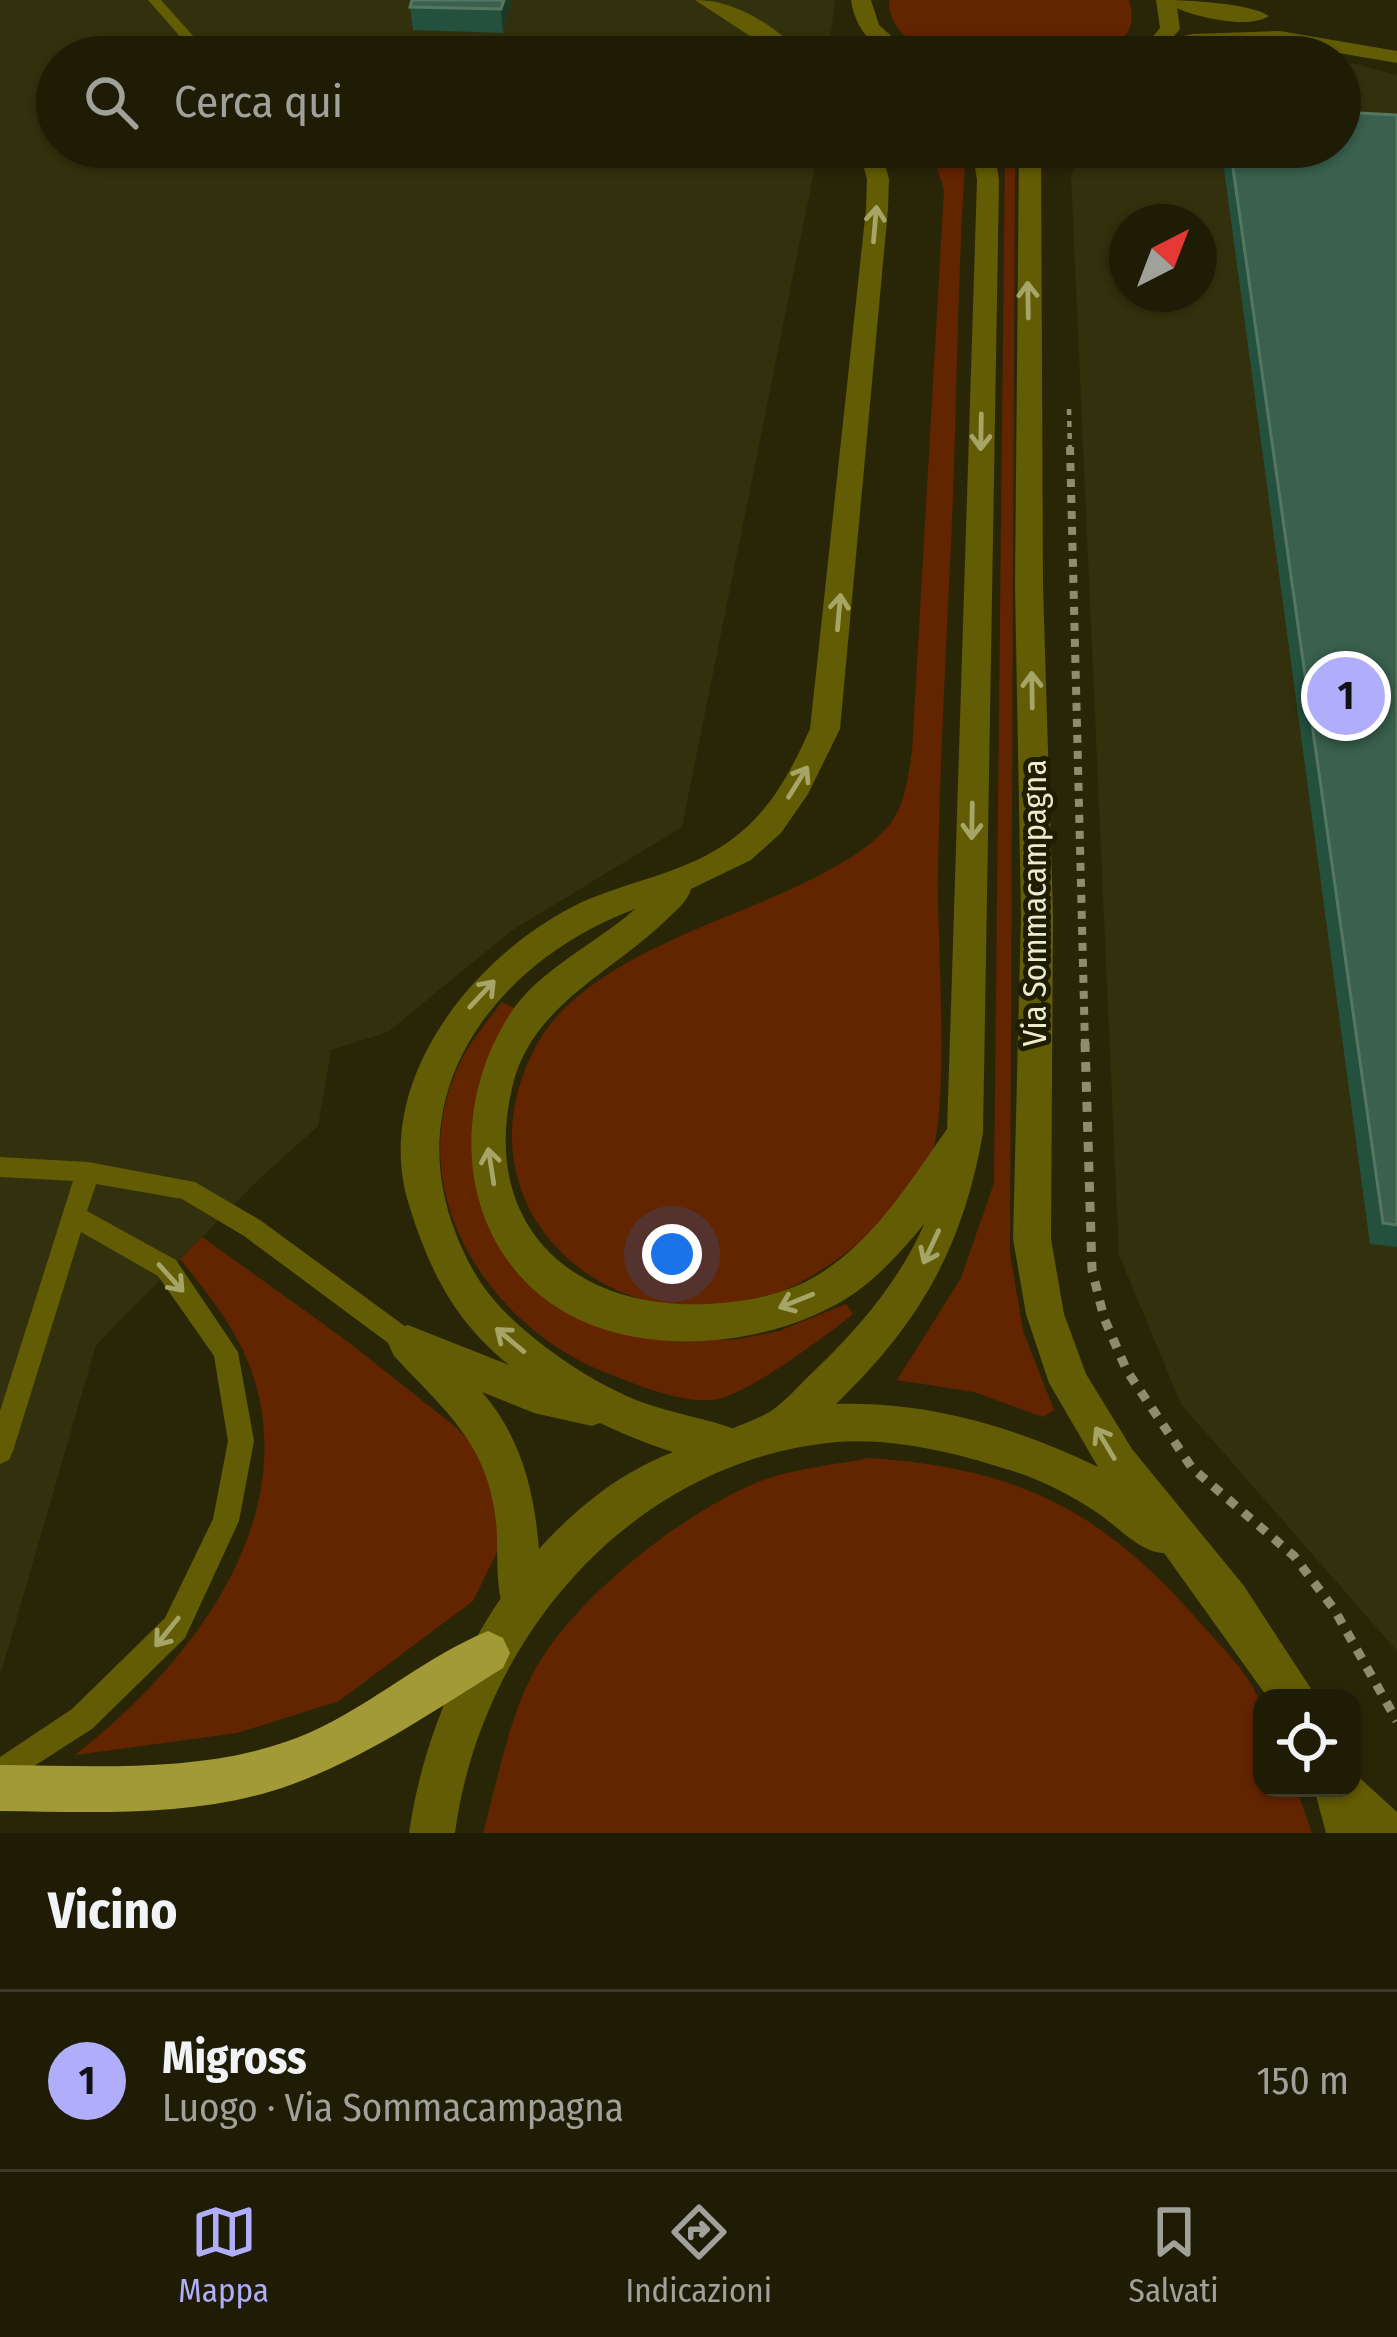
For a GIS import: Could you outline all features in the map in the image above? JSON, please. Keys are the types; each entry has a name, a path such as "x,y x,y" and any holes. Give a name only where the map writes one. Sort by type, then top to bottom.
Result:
{"highway":[{"path":"0,1788 127,1789 229,1778 325,1749 488,1653"}],"street":[{"path":"705,0 767,36"},
{"path":"861,0 862,17 876,36"},
{"path":"1165,36 1170,29 1168,0 1217,13 1301,16"},
{"path":"1243,0 1397,37"},
{"path":"1256,36 1288,36"},
{"path":"1361,48 1397,57"},
{"path":"875,168 877,209 825,729 801,782 757,837 690,878 613,947 557,984 524,1022 496,1071 485,1116 490,1176 511,1232 549,1279 614,1315 686,1324 762,1315 834,1286 902,1222 965,1133"},
{"name":"Via Sommacampagna","path":"778,1430 863,1354 915,1281 952,1203 965,1133 986,168"},
{"name":"Via Sommacampagna","path":"1030,168 1029,585 1037,916 1032,1239 1045,1314 1069,1383 1118,1463 1229,1601 1289,1689"},
{"path":"623,1414 507,1342 460,1286 430,1221 419,1150 429,1081 464,1014 515,958 585,915 690,878"},
{"path":"408,1343 535,1394 726,1445"},
{"path":"408,1343 494,1440 519,1532 521,1600"},
{"name":"Via Sommacampagna","path":"432,1833 437,1785 488,1653 521,1600 614,1505 669,1471 726,1445 778,1430 872,1422 968,1434 1062,1469 1150,1525 1229,1601"},
{"path":"1340,1797 1349,1833"},
{"path":"1348,1797 1386,1833"}],"lane":[{"path":"154,0 186,36"},
{"path":"0,1168 88,1172 187,1189 252,1228 408,1343"},
{"path":"0,1451 88,1172"},
{"path":"0,1774 82,1719 175,1628 226,1521 241,1441 226,1352 167,1268 74,1216"}],"path":[{"path":"1069,405 1092,1270 1104,1318 1153,1415 1192,1468 1294,1556 1334,1610 1397,1720"}],"shaded area":[{"path":"0,0 835,0 831,36 36,36 36,168 815,168 682,827 511,931 388,1032 331,1050 318,1126 257,1181 96,1345 0,1676"},
{"path":"889,0 1129,0 1131,20 1124,36 907,36 893,21"},
{"path":"1361,66 1397,75 1397,1651 1181,1404 1119,1255 1071,174 1074,168 1361,168"},
{"path":"937,168 965,168 939,822 941,1067 935,1140 928,1164 898,1205 855,1245 807,1279 761,1299 703,1308 648,1301 599,1281 558,1249 529,1208 514,1160 515,1105 535,1048 557,1016 587,989 662,945 839,865 875,839 900,807 912,751 944,190"},
{"path":"1005,168 1015,168 1010,1254 1023,1331 1054,1410 1043,1417 974,1392 897,1380 961,1278 994,1183"},
{"path":"502,1002 516,1009 490,1057 475,1107 473,1158 484,1211 661,1340 733,1340 779,1331 846,1304 853,1314 765,1377 713,1400 673,1396 607,1373 564,1352 525,1323 492,1288 466,1248 448,1204 440,1158 444,1111 460,1063"},
{"path":"202,1237 347,1341 457,1428 484,1456 494,1477 500,1546 473,1601 339,1701 237,1733 75,1755 154,1683 190,1640 221,1594 245,1545 260,1493 264,1440 250,1367 225,1318 180,1259"},
{"path":"869,1458 922,1463 1014,1485 1093,1525 1166,1586 1251,1683 1253,1797 1299,1797 1312,1833 483,1833 519,1704 537,1666 579,1611 667,1534 731,1495 787,1473"}],"building":[{"path":"412,0 504,0 501,9 410,7"},
{"path":"1361,113 1397,115 1397,1225 1383,1223 1233,168 1361,168"}],"place":[{"name":"Migross","path":"1346,696"}]}
